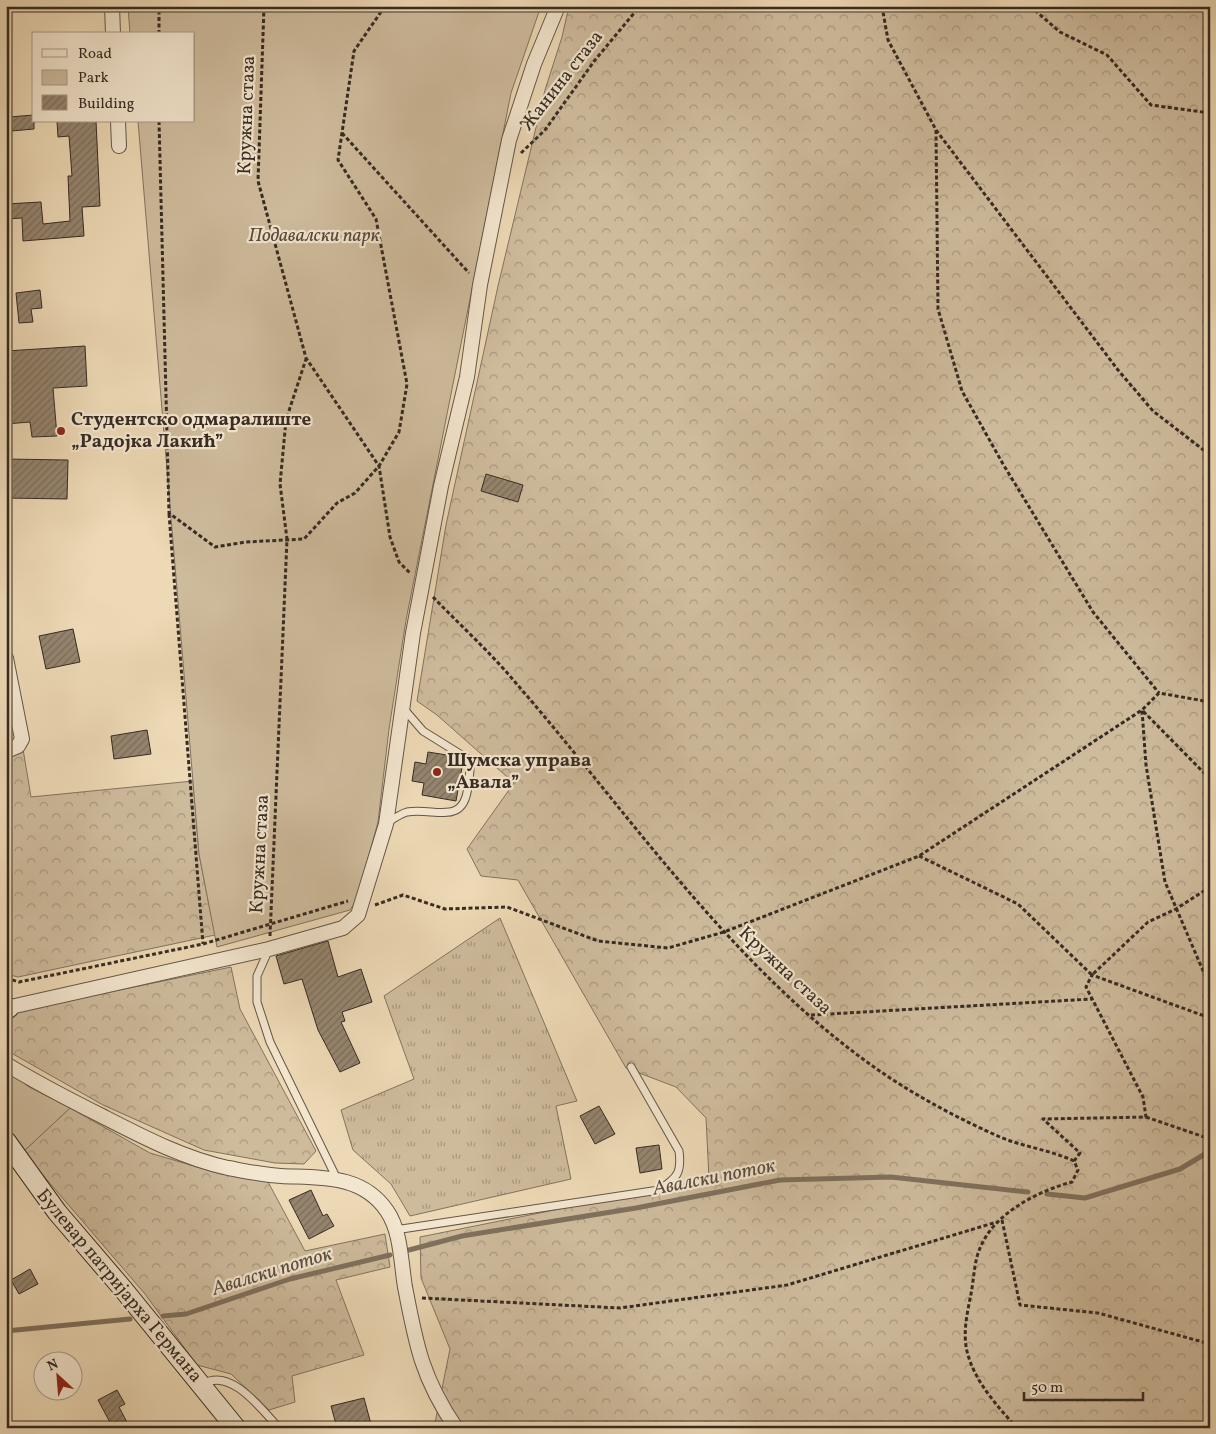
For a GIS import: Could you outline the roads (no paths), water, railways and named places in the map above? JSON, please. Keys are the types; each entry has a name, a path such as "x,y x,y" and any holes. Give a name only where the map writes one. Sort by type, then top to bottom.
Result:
{"main road":[{"name":"Булевар патријарха Германа","path":"6,1141 57,1212 236,1428"}],"street":[{"path":"112,6 113,32"},
{"path":"7,1008 205,965 269,949 343,928 352,923 360,911 386,824 422,586 441,486 467,377 480,285 509,140 534,64 558,6"},
{"path":"118,122 119,146"},
{"path":"6,658 22,739 18,746 6,751"},
{"path":"6,1064 31,1080 149,1140 192,1158 228,1168 279,1176 337,1179 353,1183 373,1195 387,1211 395,1230 415,1339 426,1376 437,1400 456,1428"}],"lane":[{"path":"386,824 406,813 451,812 461,807 467,798 471,766 468,759 423,731 403,707"},
{"path":"269,949 257,976 258,1002 270,1042 337,1179"},
{"path":"395,1230 659,1190 665,1187 677,1176 681,1166 679,1151 631,1067"},
{"path":"202,1386 209,1381 225,1380 239,1388 279,1428"}],"waterway":[{"name":"Авалски поток","path":"1047,1194 1085,1198 1180,1169 1210,1151"},
{"name":"Авалски поток","path":"409,1250 462,1236 636,1208 780,1180 891,1177 1028,1192"},
{"name":"Авалски поток","path":"163,1316 186,1314 290,1279 390,1255"},
{"name":"Авалски поток","path":"6,1331 130,1319"}],"place":[{"name":"Студентско одмаралиште „Радојка Лакић”","path":"61,431"},
{"name":"Шумска управа „Авала”","path":"437,772"}],"park label":[{"name":"Подавалски парк","path":"314,236"}]}
